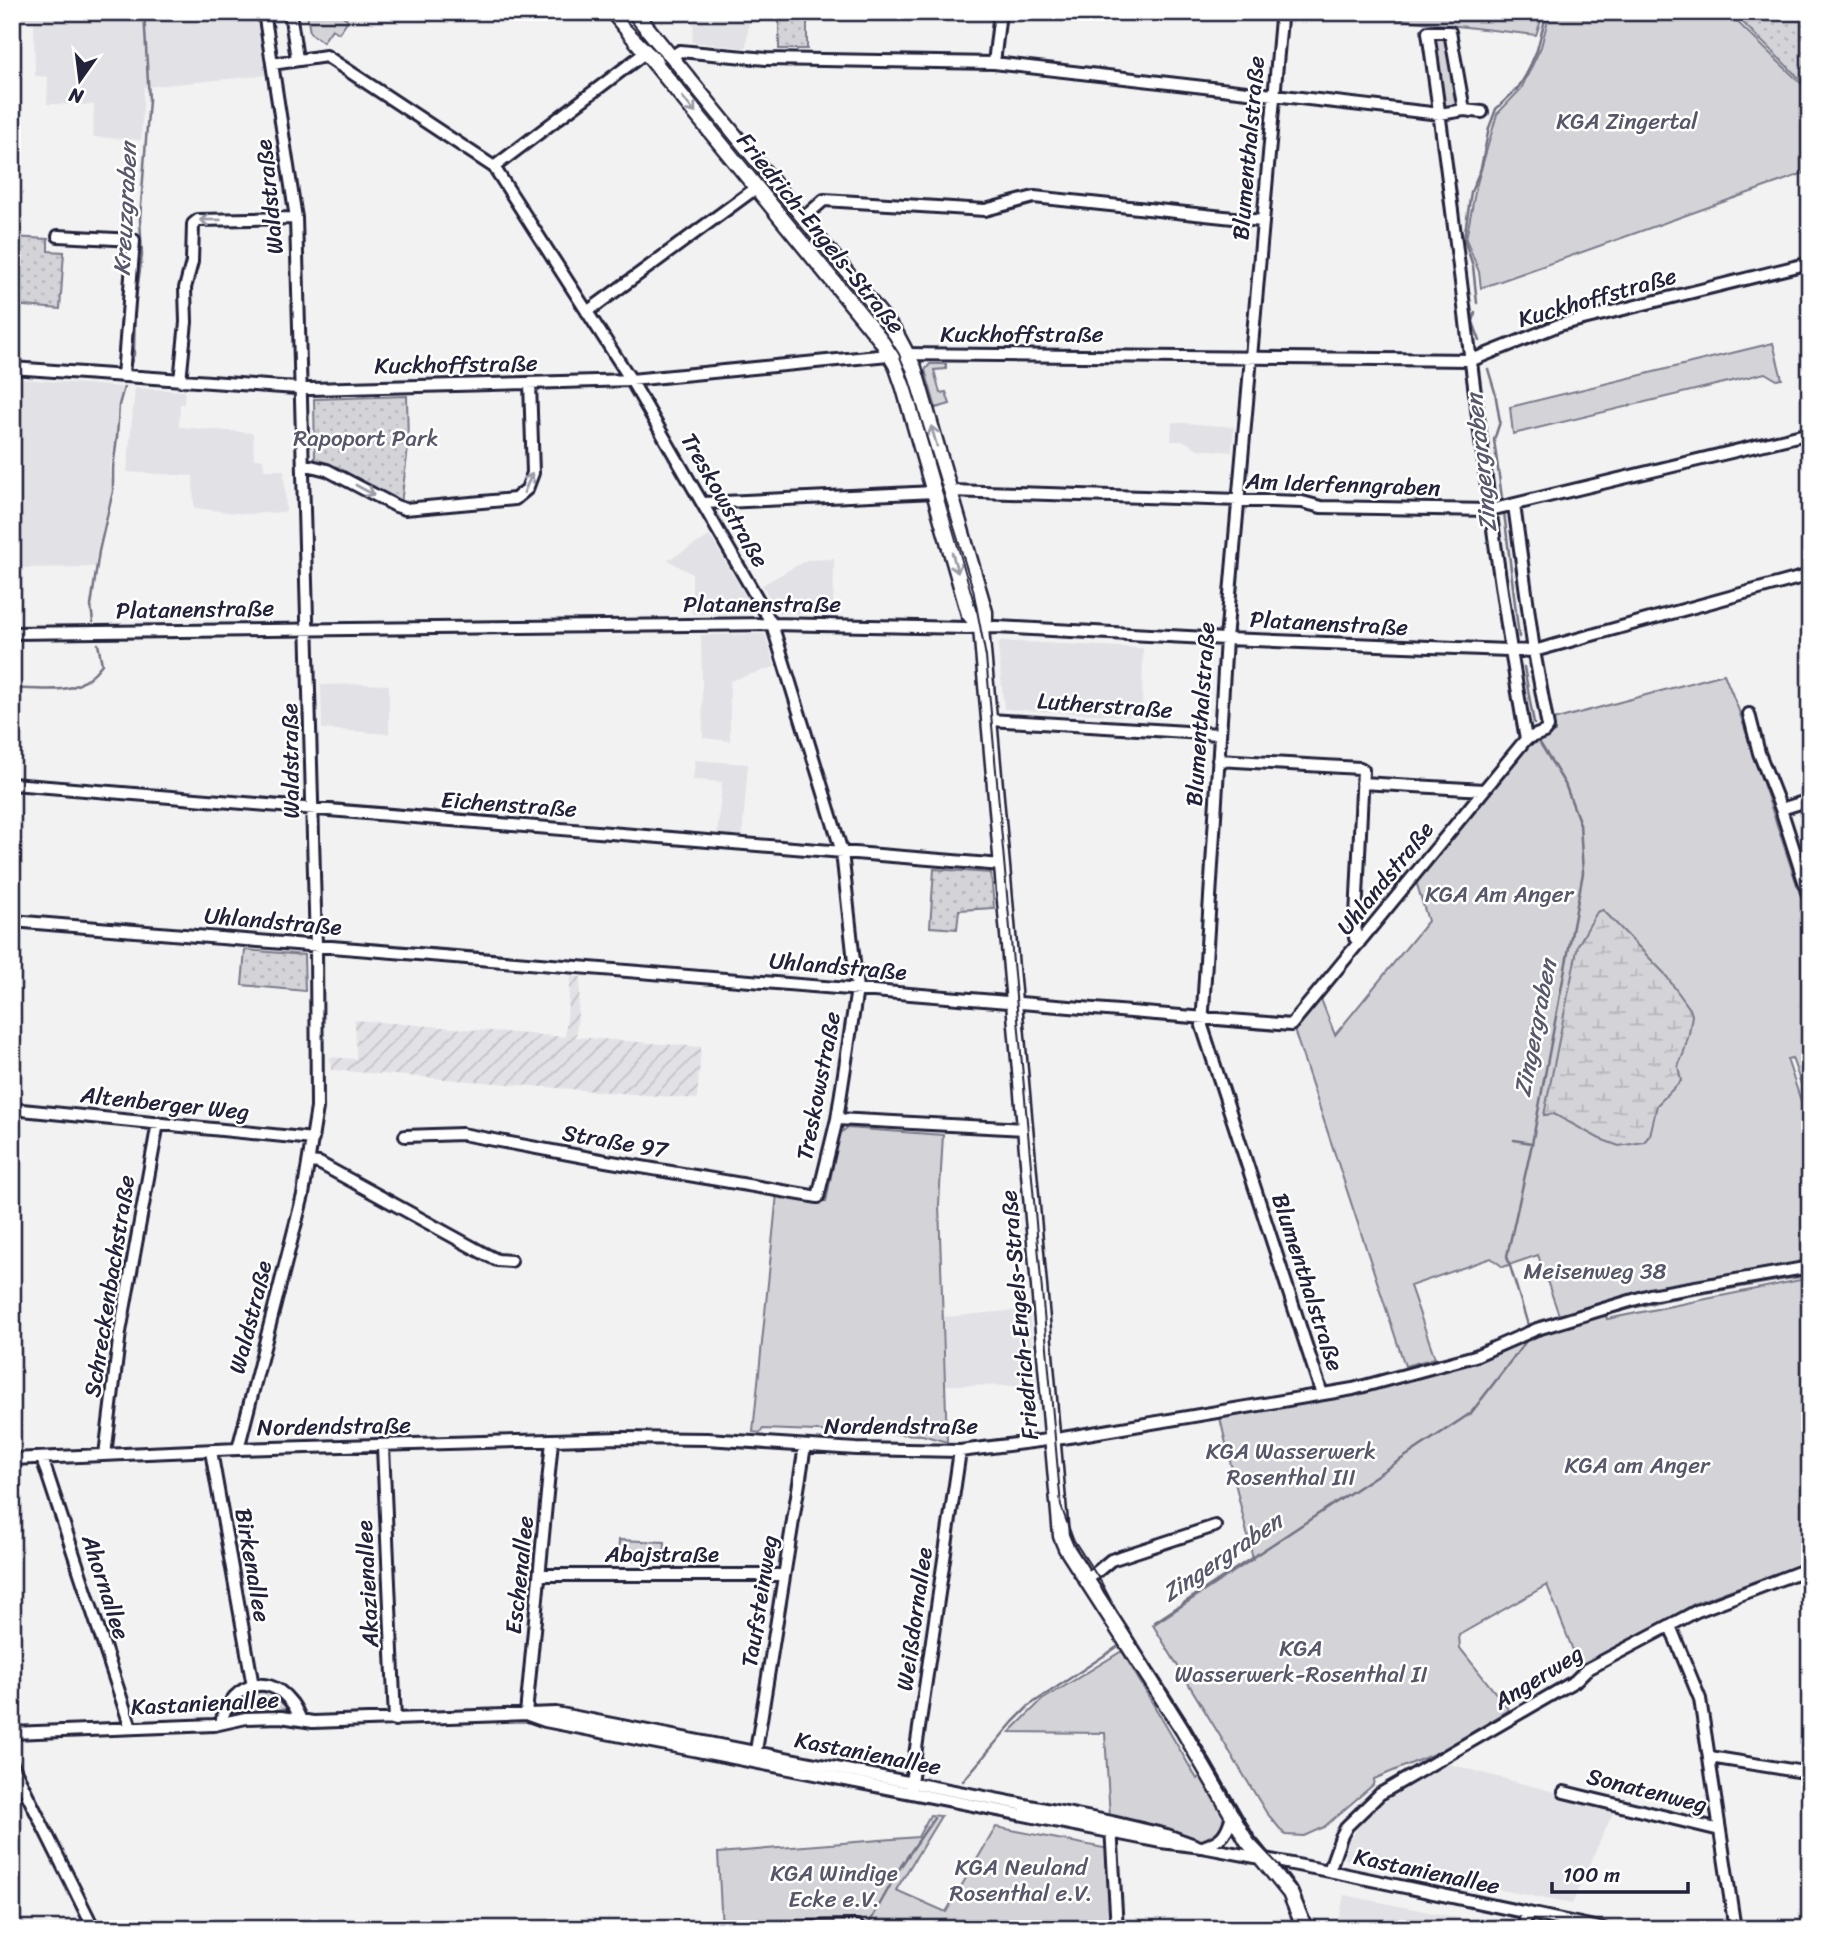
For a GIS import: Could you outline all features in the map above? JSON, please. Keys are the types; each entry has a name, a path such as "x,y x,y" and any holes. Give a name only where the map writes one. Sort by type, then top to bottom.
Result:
{"main road":[{"name":"Friedrich-Engels-Straße","path":"613,12 891,355 904,388 969,614 981,628"},
{"name":"Friedrich-Engels-Straße","path":"634,12 896,334 908,354 919,382 984,608 985,620 981,628 1061,1536 1066,1548 1183,1731 1247,1840 1290,1893 1305,1929"}],"street":[{"name":"Waldstraße","path":"238,1449 310,1162 317,1096 316,946 296,218 264,12"},
{"path":"272,64 297,59 290,12"},
{"path":"994,62 1000,12"},
{"name":"Blumenthalstraße","path":"1281,19 1226,639 1202,1026 1322,1394"},
{"path":"1464,110 1450,32 1428,32 1472,360 1534,651 1548,727 1544,732 1528,738 1511,652 1503,508"},
{"path":"494,167 646,52 671,57 680,51 766,59 994,62 1440,114 1464,110 1482,112"},
{"name":"Treskowstraße","path":"297,59 326,56 494,167 631,380 772,624 842,852 858,989 837,1119 818,1197"},
{"path":"587,312 756,188"},
{"path":"802,219 824,200 985,210 1034,197 1262,221"},
{"path":"180,381 186,322 185,288 192,262 193,224 198,220 296,218"},
{"path":"58,236 134,240 123,376"},
{"name":"Kuckhoffstraße","path":"12,368 301,388 631,380 908,354 1472,360 1559,326 1810,263"},
{"path":"303,464 327,470 405,509 515,499 527,489 533,473 530,383"},
{"name":"Am Iderfenngraben","path":"950,491 1302,502 1321,507 1503,508 1810,433"},
{"path":"703,503 935,492"},
{"path":"1511,652 1534,651 1809,578"},
{"name":"Platanenstraße","path":"12,633 772,624 996,627 1511,652"},
{"path":"1749,714 1759,753 1781,809 1810,900"},
{"name":"Lutherstraße","path":"990,720 1219,734"},
{"name":"Uhlandstraße","path":"12,921 1291,1025 1528,738"},
{"path":"1218,760 1363,770 1355,938 1359,943"},
{"path":"1362,783 1484,790"},
{"name":"Eichenstraße","path":"12,784 1002,864"},
{"path":"1781,809 1810,800"},
{"name":"Altenberger Weg","path":"12,1109 313,1139"},
{"path":"837,1119 1025,1129"},
{"name":"Schreckenbachstraße","path":"105,1455 120,1332 158,1124"},
{"name":"Straße 97","path":"405,1136 463,1134 818,1197"},
{"path":"310,1162 319,1163 496,1260 511,1261"},
{"name":"Nordendstraße","path":"12,1459 238,1449 707,1439 805,1446 960,1451 1053,1439 1353,1389 1475,1356 1537,1329 1648,1295 1810,1267"},
{"name":"Eschenallee","path":"526,1714 552,1441"},
{"name":"Taufsteinweg","path":"755,1757 805,1446"},
{"name":"Akazienallee","path":"383,1447 395,1720"},
{"name":"Birkenallee","path":"211,1451 253,1686"},
{"name":"Weißdornallee","path":"910,1787 960,1451"},
{"name":"Ahornallee","path":"42,1458 131,1728"},
{"path":"1087,1580 1111,1560 1215,1526"},
{"name":"Angerweg","path":"1329,1871 1347,1826 1380,1794 1575,1681 1587,1670 1697,1611 1810,1568"},
{"name":"Abajstraße","path":"541,1574 784,1575"},
{"path":"1670,1626 1700,1699 1735,1929"},
{"path":"221,1723 223,1711 230,1700 242,1690 253,1686 272,1688 284,1694 292,1702 301,1720"},
{"name":"Kastanienallee","path":"12,1733 221,1723 246,1718 395,1720 556,1713 755,1757 1111,1827 1161,1842 1329,1871 1604,1929"},
{"path":"1710,1757 1810,1773"},
{"path":"12,1764 94,1929"},
{"name":"Sonatenweg","path":"1564,1792 1720,1830"},
{"path":"1201,1847 1223,1838 1232,1815"},
{"path":"1111,1827 1117,1929"},
{"path":"1524,1929 1526,1913"},
{"path":"725,1929 857,1926"}],"shaded area":[{"path":"12,12 259,12 268,75 144,87 141,140 93,137 94,105 47,104 48,77 35,76 34,21 12,20"},
{"path":"695,12 750,12 746,48 692,42"},
{"path":"12,378 122,387 109,472 112,482 108,514 97,550 95,567 12,568"},
{"path":"135,388 185,391 184,404 180,404 179,427 253,433 254,459 263,459 264,470 284,470 286,512 246,514 194,508 193,476 127,472"},
{"path":"1172,422 1234,427 1232,452 1198,449 1184,441 1171,441"},
{"path":"710,536 748,600 740,614 692,614 692,574 668,560"},
{"path":"834,559 833,615 779,613 762,585 807,560"},
{"path":"765,634 775,667 730,681 730,741 703,738 701,635"},
{"path":"1001,641 1143,648 1142,717 1004,709 998,646"},
{"path":"321,685 389,685 389,734 322,729"},
{"path":"695,760 748,764 742,838 717,835 722,782 693,780"},
{"path":"571,976 581,977 576,1037 701,1047 697,1099 331,1070 330,1057 356,1059 355,1020 565,1037"},
{"path":"1029,1309 1035,1386 946,1385 944,1317"},
{"path":"1445,1763 1615,1808 1572,1904 1345,1859 1348,1842 1363,1820 1392,1796"},
{"path":"1344,1895 1489,1924 1488,1929 1337,1929"}],"green space":[{"path":"338,12 348,20 339,33 332,29 323,42 310,33 307,14"},
{"path":"779,12 807,12 807,49 779,49"},
{"path":"1334,12 1544,12 1536,35"},
{"name":"KGA Zingertal","path":"1550,12 1727,12 1810,92 1810,171 1481,288 1479,272 1466,239 1476,187 1497,114 1521,89 1541,47"},
{"path":"1732,12 1810,12 1810,87 1801,80"},
{"path":"1431,35 1448,35 1459,106 1443,108"},
{"path":"12,237 48,239 48,251 64,252 60,309 12,305"},
{"path":"1773,343 1782,379 1777,380 1765,373 1513,434 1510,407"},
{"path":"930,364 946,364 946,369 934,370 940,393 946,392 950,404 936,408 925,370"},
{"name":"Rapoport Park","path":"407,396 408,448 401,504 315,461 314,399"},
{"path":"1724,674 1738,708 1810,924 1810,1110 1792,1058 1787,1059 1810,1128 1810,1261 1655,1288 1559,1315 1538,1255 1503,1267 1491,1258 1410,1286 1435,1358 1405,1366 1294,1030 1296,1024 1319,994 1335,1035 1428,921 1415,878 1533,739 1555,732 1553,720"},
{"path":"934,869 991,873 994,908 959,910 957,929 930,927"},
{"path":"1603,910 1664,973 1692,1015 1689,1034 1678,1066 1681,1081 1657,1105 1650,1135 1644,1142 1619,1146 1600,1139 1554,1114 1544,1115 1578,945 1597,912"},
{"path":"245,950 304,955 305,991 242,985"},
{"path":"847,1128 943,1135 939,1205 947,1442 922,1435 763,1429 760,1433 753,1432 777,1194 826,1202 839,1134"},
{"name":"KGA am Anger","path":"1810,1278 1810,1561 1698,1602 1580,1668 1547,1585 1459,1635 1460,1648 1509,1710 1441,1751 1374,1779 1373,1785 1324,1827 1304,1836 1285,1835 1266,1812 1153,1625 1253,1559 1220,1418 1334,1399 1413,1379 1488,1356 1541,1331 1604,1313 1607,1319"},
{"path":"619,1540 665,1542 664,1561 618,1559"},
{"path":"1122,1651 1197,1779 1202,1775 1227,1814 1220,1836 1204,1841 1110,1819 1105,1733 1010,1732 1042,1700"},
{"path":"256,1691 275,1695 288,1709 232,1713 239,1699"},
{"path":"930,1815 941,1816 896,1890 946,1912 996,1827 1109,1849 1114,1929 722,1929 718,1853 918,1837"}],"waterway":[{"name":"Kreuzgraben","path":"130,366 134,354 135,305 142,255 140,219 149,100 144,12"},
{"name":"Zingergraben","path":"1477,303 1473,266 1464,239 1471,192 1481,168 1489,128 1496,109 1518,88 1526,75 1537,50 1547,12"},
{"name":"Zingergraben","path":"1475,313 1473,322 1480,341"},
{"name":"Zingergraben","path":"1488,369 1500,422 1494,440 1503,505"},
{"name":"Kreuzgraben","path":"93,622 91,606 99,551 113,491 119,405 124,387"},
{"name":"Zingergraben","path":"1504,512 1519,637"},
{"name":"Kreuzgraben","path":"12,689 61,689 82,683 102,664 98,644"},
{"name":"Zingergraben","path":"1524,667 1534,724"},
{"name":"Zingergraben","path":"1528,1325 1507,1256 1532,1144 1583,873 1580,824 1565,784 1540,743"},
{"path":"1514,1140 1531,1143"},
{"path":"1617,1312 1664,1300 1810,1275"},
{"name":"Zingergraben","path":"1155,1622 1471,1413 1530,1336"},
{"name":"Zingergraben","path":"963,1781 1030,1705 1117,1647"},
{"name":"Zingergraben","path":"866,1929 901,1866 934,1818"}],"tram line":[{"path":"617,12 665,60 877,320 899,354 911,386 973,589 986,657 1061,1506 1073,1539 1118,1614"},
{"path":"1114,1607 1189,1727 1254,1839 1298,1889 1314,1929"}],"park label":[{"name":"KGA Am Anger","path":"1499,894"},
{"name":"Meisenweg 38","path":"1595,1271"},
{"name":"KGA Wasserwerk Rosenthal III","path":"1291,1464"},
{"name":"KGA Wasserwerk-Rosenthal II","path":"1301,1661"},
{"name":"KGA Neuland Rosenthal e.V.","path":"1021,1880"},
{"name":"KGA Windige Ecke e.V.","path":"834,1886"}]}
